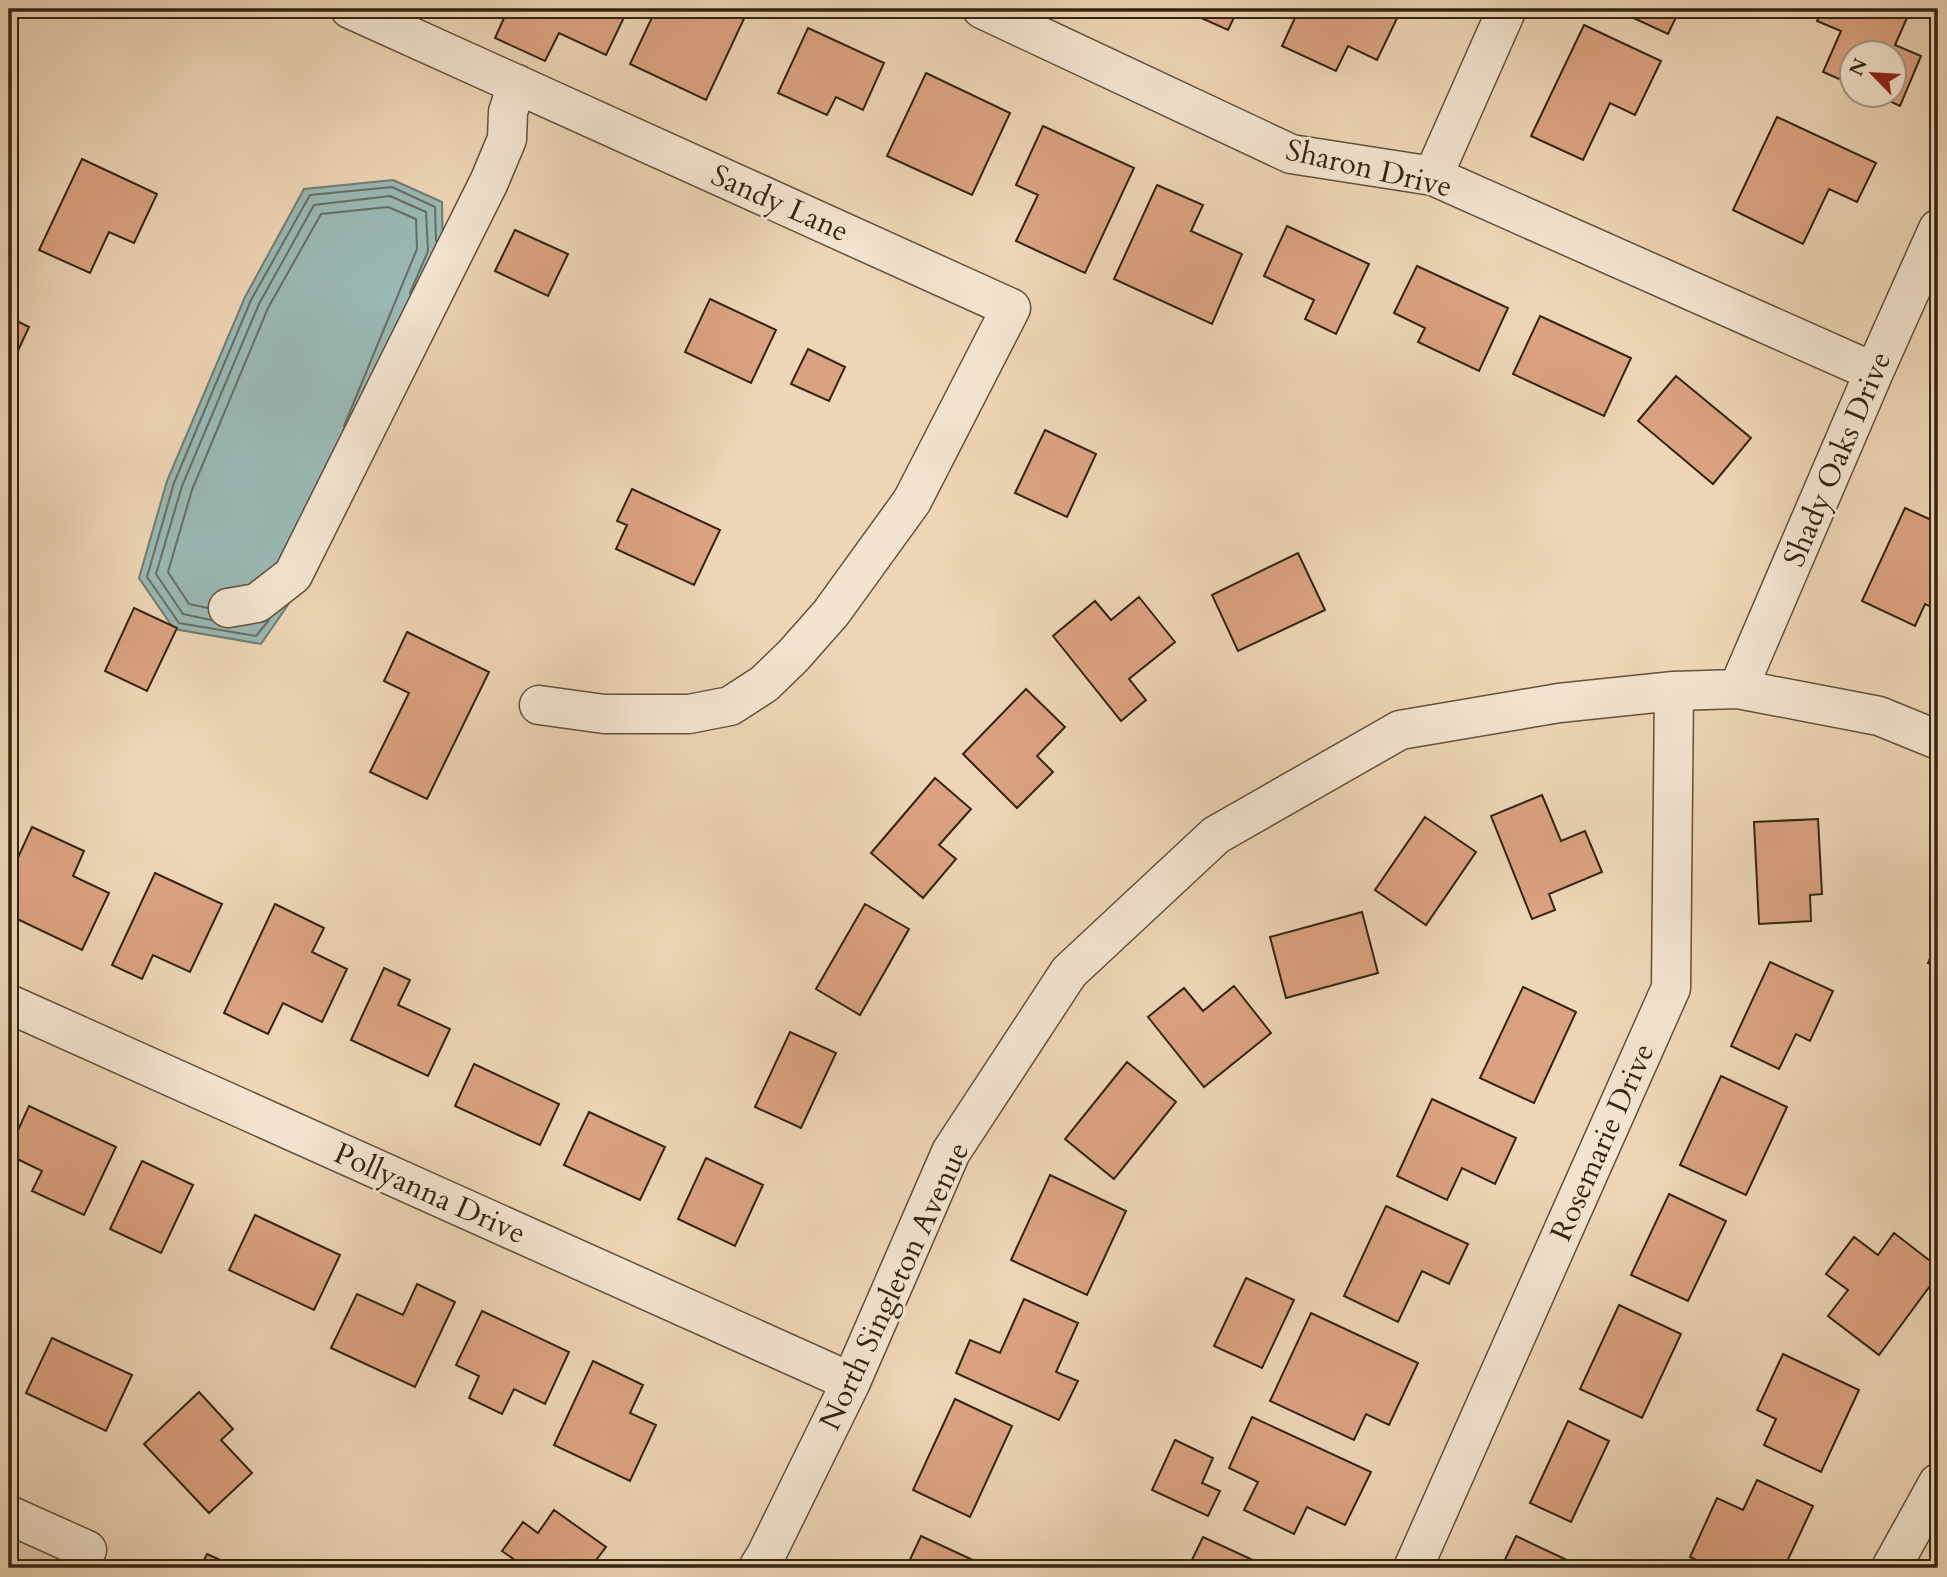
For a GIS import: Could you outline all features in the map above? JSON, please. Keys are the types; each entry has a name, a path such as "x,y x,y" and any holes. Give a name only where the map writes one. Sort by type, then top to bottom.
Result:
{"street":[{"name":"Sandy Lane","path":"350,9 1012,308 912,501 831,613 764,684 730,706 689,714 604,714 540,705"},
{"name":"Sharon Drive","path":"982,9 1291,154 1433,176 1874,372"},
{"path":"1433,176 1507,9"},
{"path":"228,608 257,603 293,575 489,182 507,139 508,113 517,84"},
{"name":"Shady Oaks Drive","path":"1738,689 1938,229"},
{"name":"North Singleton Avenue","path":"758,1568 851,1382 951,1153 1069,972 1216,835 1400,730 1559,703 1674,691 1738,689 1879,716 1938,740"},
{"name":"Rosemarie Drive","path":"1413,1568 1671,988 1674,691"},
{"name":"Pollyanna Drive","path":"9,1004 851,1382"},
{"path":"1891,1568 1938,1483"},
{"path":"9,1515 87,1550"}],"water":[{"path":"393,180 442,202 443,254 314,567 261,644 174,629 139,578 167,481 245,297 304,189"}],"building":[{"path":"508,9 628,9 606,55 559,33 545,61 495,38"},
{"path":"656,9 748,10 706,100 630,64"},
{"path":"1181,9 1238,9 1228,30"},
{"path":"1299,9 1393,9 1400,12 1377,60 1348,46 1336,71 1282,46"},
{"path":"1614,9 1680,9 1668,34"},
{"path":"1823,9 1911,9 1898,38 1839,38 1839,79 1823,72 1841,31 1817,21"},
{"path":"1584,25 1661,61 1635,115 1610,103 1583,160 1531,136"},
{"path":"808,28 884,63 863,110 836,97 827,115 778,93"},
{"path":"1909,51 1921,56 1909,85"},
{"path":"926,73 1010,113 972,195 887,156"},
{"path":"1777,117 1876,163 1857,202 1829,189 1803,244 1733,210"},
{"path":"1043,126 1134,168 1085,273 1016,241 1038,195 1016,185"},
{"path":"82,159 157,194 134,243 109,232 90,273 39,250"},
{"path":"1157,185 1203,205 1191,231 1242,254 1212,324 1114,279"},
{"path":"1287,226 1369,264 1336,334 1305,319 1314,300 1264,276"},
{"path":"515,230 568,254 548,296 495,271"},
{"path":"1417,266 1508,308 1479,371 1418,342 1425,328 1394,313"},
{"path":"710,299 776,330 751,383 685,352"},
{"path":"1540,316 1631,358 1604,416 1513,374"},
{"path":"9,317 29,327 9,370"},
{"path":"808,349 845,367 829,401 791,384"},
{"path":"1676,376 1751,438 1713,484 1638,421"},
{"path":"1045,430 1096,454 1067,517 1015,493"},
{"path":"632,489 720,530 694,585 616,549 627,525 617,521"},
{"path":"1905,508 1938,523 1938,610 1925,604 1915,626 1862,601"},
{"path":"1298,553 1325,610 1238,651 1212,595"},
{"path":"1139,597 1175,642 1129,679 1146,700 1121,721 1053,636 1095,601 1111,620"},
{"path":"134,608 177,628 147,691 105,671"},
{"path":"407,632 489,672 427,799 370,772 409,693 384,681"},
{"path":"1026,689 1065,727 1037,756 1053,772 1017,808 963,754"},
{"path":"935,778 971,809 939,845 956,859 923,898 871,853"},
{"path":"1542,795 1561,841 1585,831 1602,872 1549,894 1555,910 1532,919 1491,816"},
{"path":"1425,817 1476,852 1426,925 1375,890"},
{"path":"1818,819 1822,894 1810,895 1811,921 1759,924 1754,822"},
{"path":"32,827 84,851 73,876 109,893 82,950 9,915 9,877"},
{"path":"155,873 222,904 190,972 153,955 142,979 112,965"},
{"path":"275,904 324,928 312,952 347,969 322,1022 283,1003 268,1034 224,1013"},
{"path":"865,904 909,929 860,1015 816,989"},
{"path":"1362,912 1378,973 1286,998 1270,937"},
{"path":"1938,941 1938,968 1928,963"},
{"path":"1770,962 1833,991 1810,1041 1796,1034 1779,1069 1731,1046"},
{"path":"384,968 410,980 398,1005 450,1029 428,1076 351,1040"},
{"path":"1234,986 1271,1033 1204,1087 1148,1017 1184,988 1203,1011"},
{"path":"1523,987 1576,1012 1534,1103 1480,1078"},
{"path":"790,1032 836,1053 801,1128 755,1107"},
{"path":"1127,1062 1176,1102 1114,1179 1065,1139"},
{"path":"474,1064 559,1104 540,1145 455,1106"},
{"path":"1721,1076 1787,1107 1746,1195 1680,1165"},
{"path":"1432,1099 1516,1138 1495,1184 1462,1168 1447,1200 1397,1176"},
{"path":"29,1106 116,1147 84,1215 32,1191 42,1171 9,1155"},
{"path":"589,1112 665,1147 640,1200 564,1165"},
{"path":"706,1158 763,1185 735,1246 678,1219"},
{"path":"142,1161 193,1185 161,1253 110,1229"},
{"path":"1050,1175 1126,1211 1087,1295 1011,1260"},
{"path":"1669,1194 1726,1221 1688,1301 1631,1275"},
{"path":"1386,1206 1468,1244 1449,1284 1422,1271 1398,1322 1344,1296"},
{"path":"255,1215 340,1255 314,1310 229,1270"},
{"path":"1894,1233 1938,1267 1938,1275 1879,1355 1828,1316 1848,1290 1826,1274 1854,1237 1878,1255"},
{"path":"1246,1278 1294,1300 1262,1368 1214,1346"},
{"path":"417,1284 455,1302 415,1387 331,1348 357,1294 403,1315"},
{"path":"1024,1299 1078,1323 1056,1372 1078,1381 1059,1420 956,1373 970,1340 1000,1353"},
{"path":"1619,1305 1681,1334 1642,1418 1580,1389"},
{"path":"482,1311 569,1352 545,1404 514,1389 502,1414 469,1398 479,1376 456,1365"},
{"path":"1311,1313 1418,1363 1389,1425 1366,1414 1354,1440 1270,1401"},
{"path":"52,1338 132,1375 106,1431 26,1393"},
{"path":"1783,1354 1859,1390 1821,1472 1764,1445 1776,1419 1757,1410"},
{"path":"593,1361 643,1385 630,1413 656,1425 630,1481 554,1445"},
{"path":"199,1392 233,1429 221,1440 252,1473 209,1513 144,1444"},
{"path":"955,1399 1012,1426 970,1517 913,1490"},
{"path":"1252,1417 1371,1472 1345,1525 1307,1507 1294,1534 1244,1510 1258,1482 1229,1468"},
{"path":"1568,1421 1609,1441 1571,1522 1530,1503"},
{"path":"1175,1440 1213,1458 1202,1483 1220,1491 1208,1516 1152,1490"},
{"path":"1757,1480 1813,1506 1784,1568 1714,1568 1690,1557 1717,1498 1743,1510"},
{"path":"554,1510 606,1547 590,1568 516,1568 519,1563 502,1551 523,1522 538,1533"},
{"path":"921,1536 990,1568 906,1568"},
{"path":"1516,1536 1569,1561 1565,1568 1501,1568"},
{"path":"1203,1537 1270,1568 1188,1568"},
{"path":"207,1554 238,1568 200,1568"}]}
